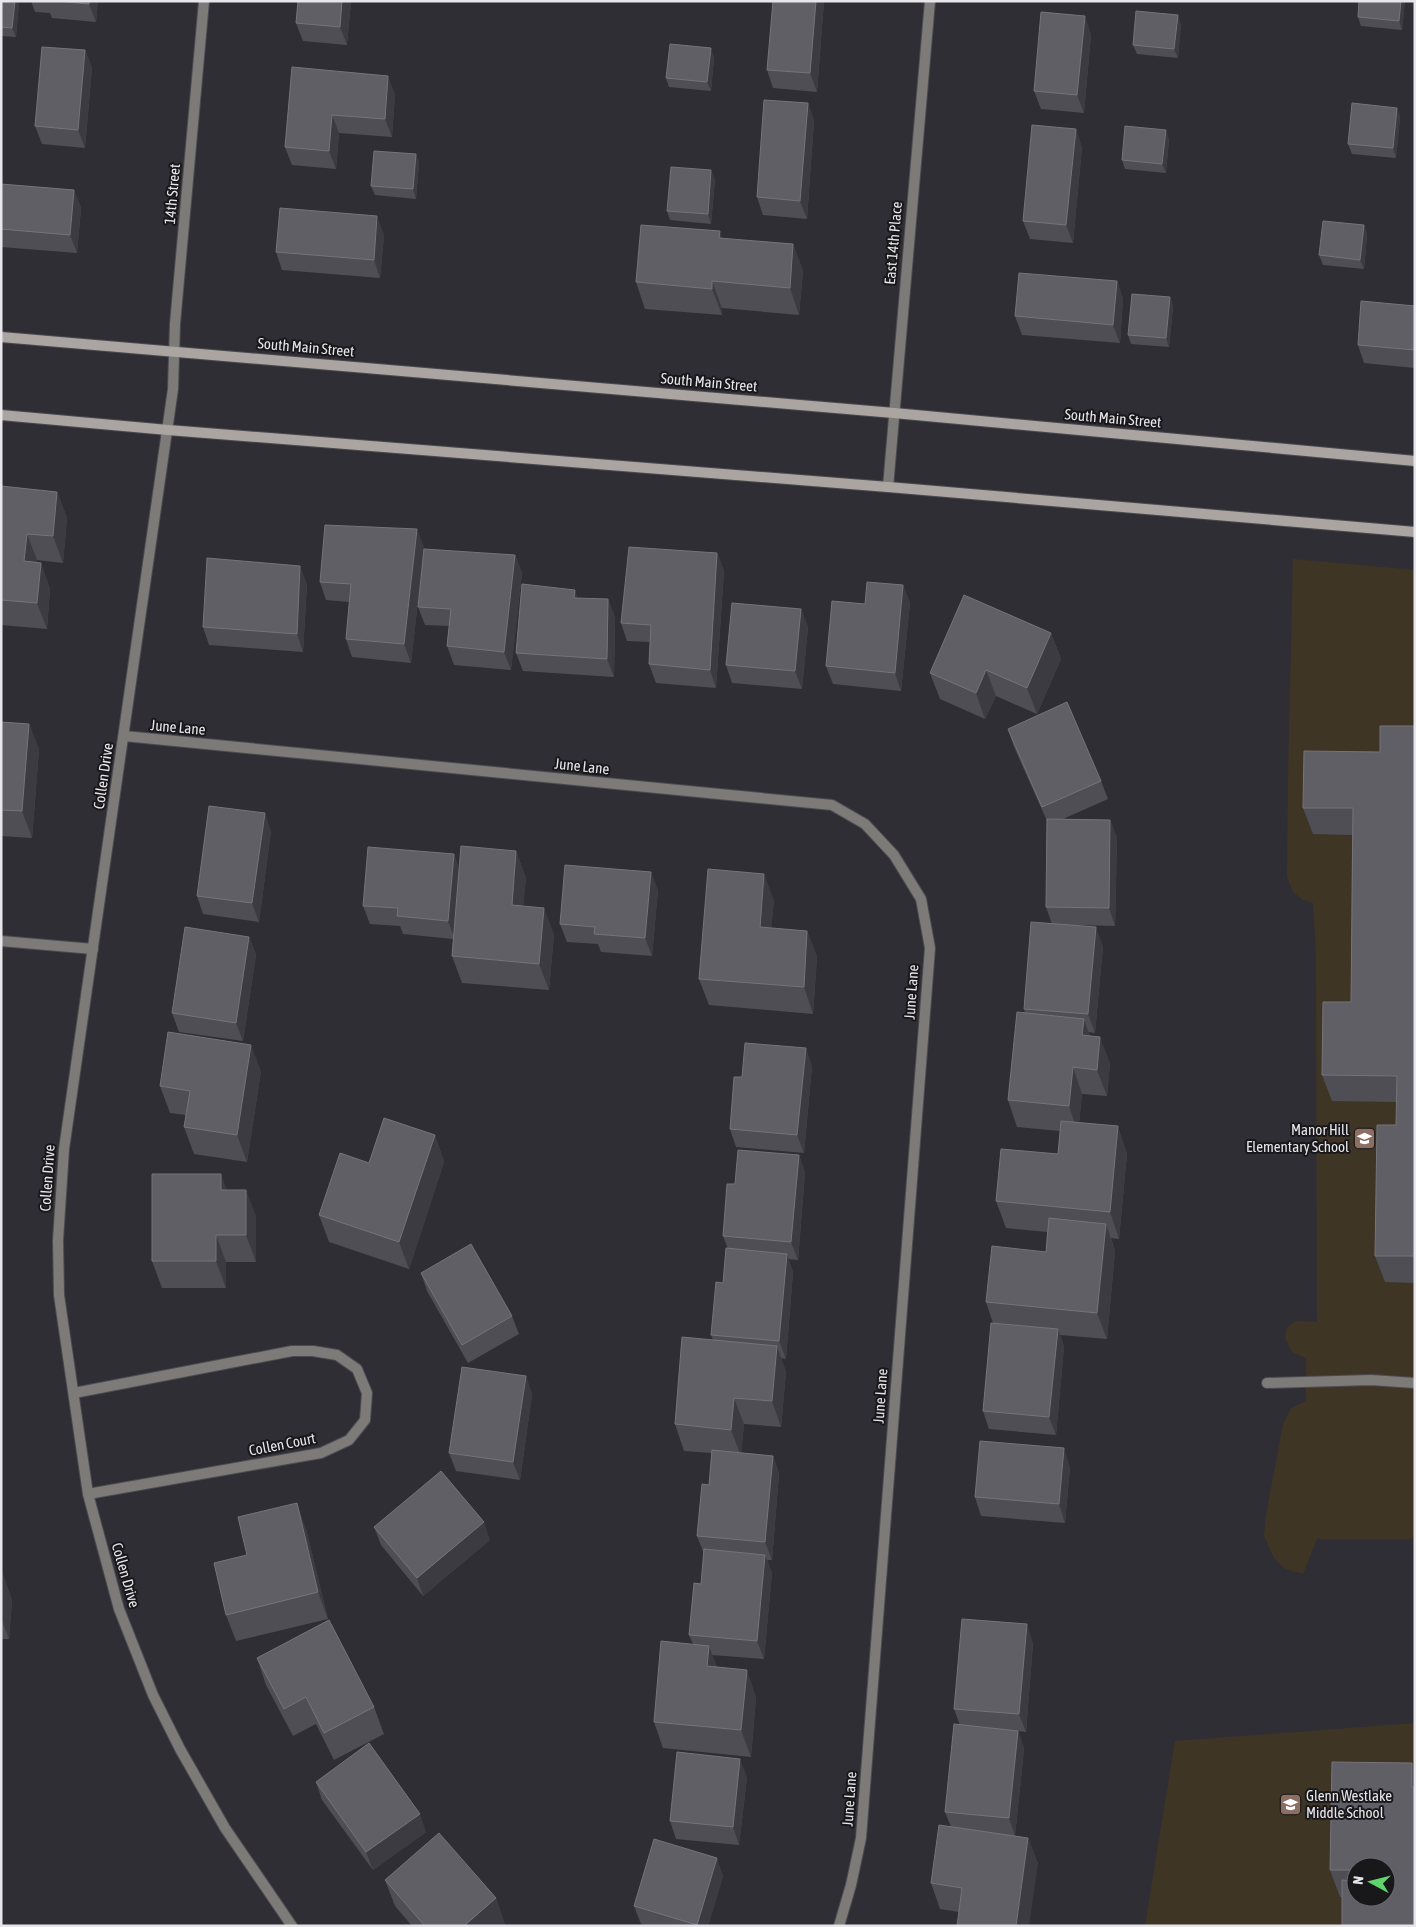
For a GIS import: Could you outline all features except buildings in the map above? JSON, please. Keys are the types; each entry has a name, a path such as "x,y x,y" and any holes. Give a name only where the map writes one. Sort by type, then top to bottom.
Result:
{"street":[{"name":"14th Street","path":"174,389 173,350 204,1"},
{"name":"East 14th Place","path":"888,487 930,1"},
{"name":"South Main Street","path":"1,337 173,350 894,413 1415,461"},
{"name":"Collen Drive","path":"174,389 64,1149 58,1240 59,1295 88,1494 118,1609 153,1695 180,1749 225,1828 292,1926"},
{"path":"1,415 1415,532"},
{"name":"June Lane","path":"124,736 832,805 865,824 894,854 921,899 930,948 861,1838 852,1886 839,1926"},
{"path":"1,941 93,949"},
{"name":"Collen Court","path":"74,1393 292,1351 313,1350 337,1355 357,1369 368,1393 365,1420 349,1440 321,1453 88,1494"},
{"path":"1267,1383 1371,1380 1415,1383"}],"shaded area":[{"name":"Manor Hill Elementary School","path":"1293,559 1415,570 1415,1536 1410,1539 1317,1539 1303,1574 1285,1569 1274,1558 1264,1536 1266,1515 1283,1424 1291,1408 1306,1401 1306,1358 1292,1352 1285,1338 1287,1327 1296,1321 1317,1322 1316,954 1313,903 1303,900 1293,892 1287,877"},
{"name":"Glenn Westlake Middle School","path":"1415,1723 1415,1926 1145,1926 1175,1741"}],"place":[{"name":"Manor Hill Elementary School","path":"1365,1138"},
{"name":"Glenn Westlake Middle School","path":"1290,1804"}]}
